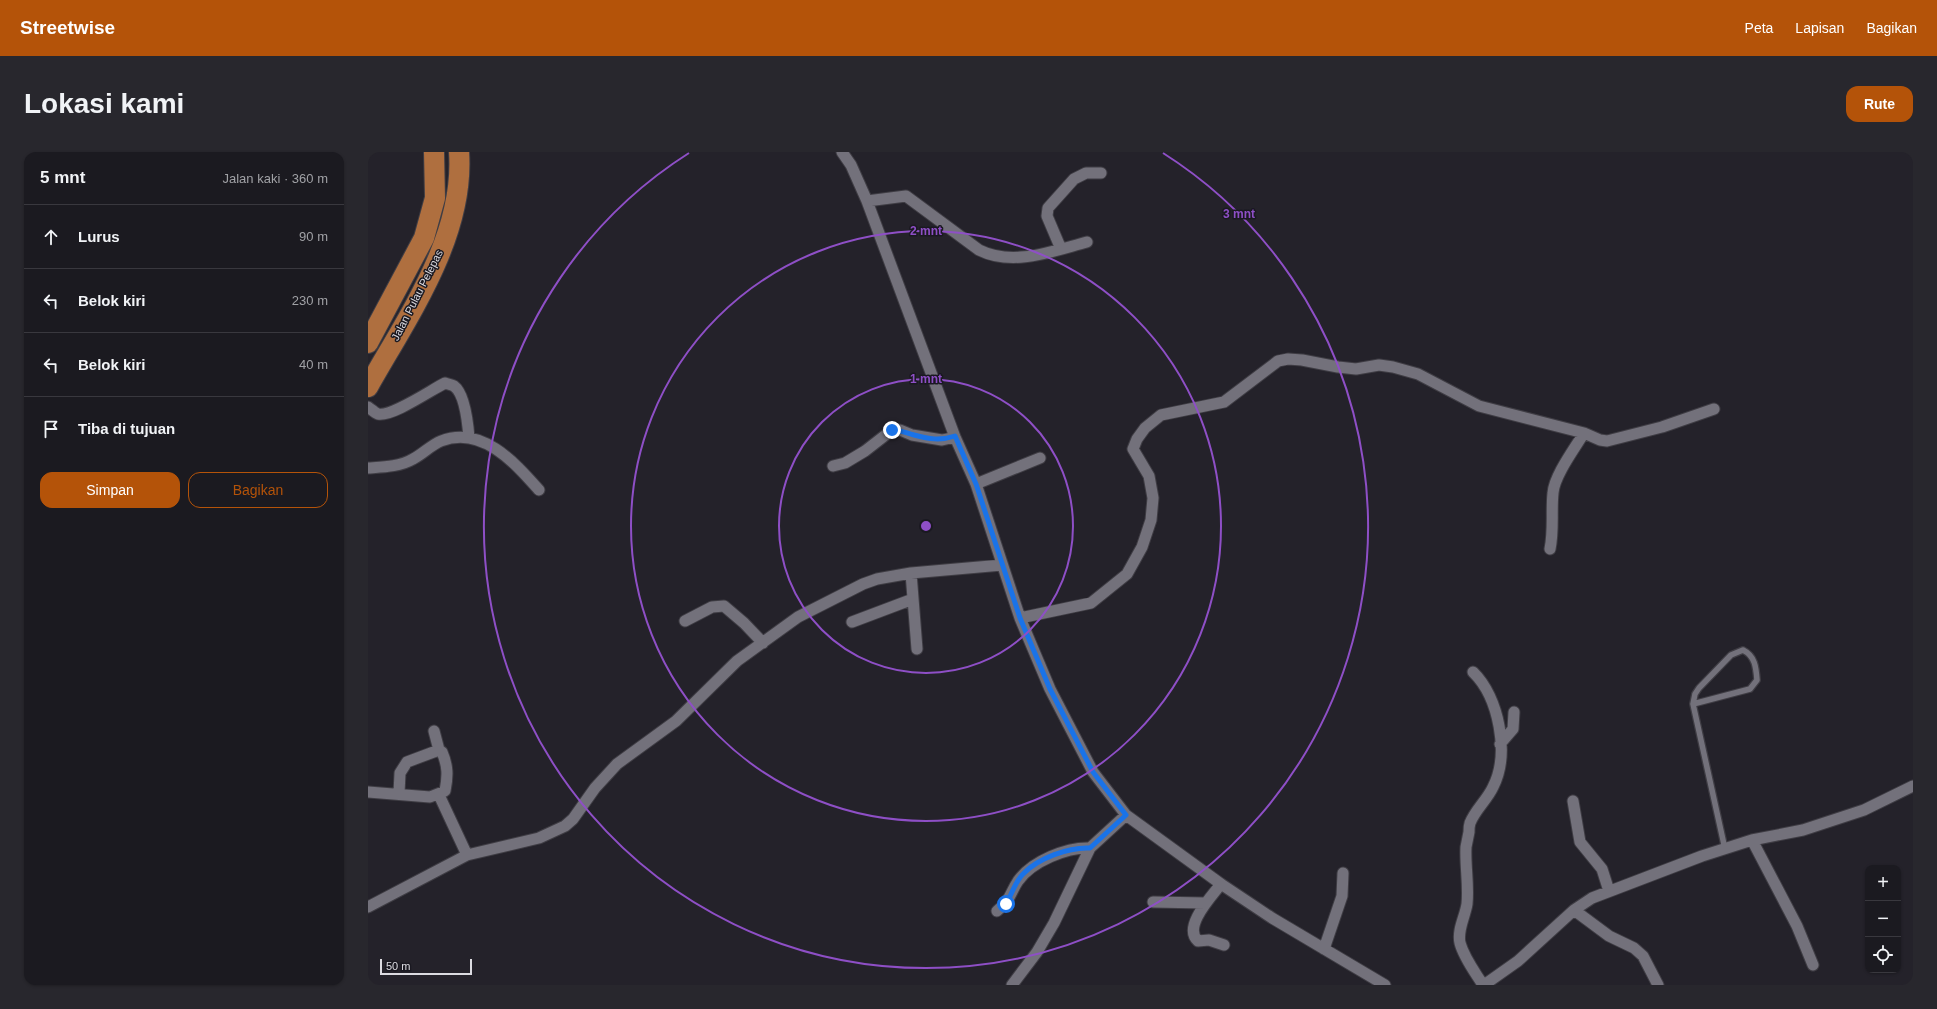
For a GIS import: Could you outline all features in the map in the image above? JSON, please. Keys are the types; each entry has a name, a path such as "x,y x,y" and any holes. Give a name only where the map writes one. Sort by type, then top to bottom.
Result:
{"highway":[{"name":"Jalan Pulau Pelepas","path":"368,343 424,238 435,198 434,152"},
{"name":"Jalan Pulau Pelepas","path":"368,387 435,264 450,228 460,175 459,152"}],"street":[{"path":"842,152 851,166 867,201 955,436 976,484 1020,618 1050,689 1093,772 1126,815 1221,884 1272,918 1385,985"},
{"path":"1061,249 1047,216 1048,208 1074,179 1086,173 1100,172"},
{"path":"867,201 906,196 979,250 992,256 1012,258 1033,256 1087,242"},
{"path":"1020,618 1091,603 1128,574 1142,547 1151,520 1153,498 1149,476 1133,449 1137,439 1145,428 1161,415 1224,402 1278,362 1288,359 1302,360 1356,369 1379,365 1393,367 1418,374 1479,406 1584,433 1600,440 1614,440 1662,427 1714,409"},
{"path":"368,407 378,414 386,414 396,411 439,386 445,384 454,386 460,394 468,424 469,438"},
{"path":"833,466 845,463 865,451 892,430 900,430 912,435 942,440 955,436"},
{"path":"1550,549 1553,531 1553,492 1570,455 1584,433"},
{"path":"368,468 405,463 441,441 456,437 469,438 498,449 519,467 539,490"},
{"path":"976,484 1040,458"},
{"path":"368,907 467,855 539,838 565,826 573,819 595,788 617,764 676,721 737,661 798,617 863,584 889,576 1002,565"},
{"path":"911,573 917,649"},
{"path":"852,622 913,599"},
{"path":"685,621 712,608 724,606 744,623 763,643"},
{"path":"1472,672 1480,679 1491,699 1499,725 1500,744 1499,773 1486,800 1470,824 1466,847 1467,905 1459,935 1460,944 1467,960 1484,985 1518,961 1574,910 1592,898 1752,840 1803,830 1836,820 1864,810 1913,786"},
{"path":"1500,744 1513,729 1514,712"},
{"path":"368,792 400,793 430,797 439,795 445,791 448,775 447,762 440,750 434,731"},
{"path":"400,793 400,773 406,762 440,750"},
{"path":"439,795 467,855"},
{"path":"1573,801 1580,842 1602,869 1609,891"},
{"path":"1012,985 1037,952 1054,923 1090,848 1126,815"},
{"path":"1752,840 1797,926 1813,965"},
{"path":"998,911 1006,904 1023,874 1033,865 1042,860 1080,848 1090,848"},
{"path":"1324,949 1342,896 1343,873"},
{"path":"1221,884 1205,903 1194,923 1193,932 1198,941 1209,940 1224,945"},
{"path":"1153,902 1205,903"},
{"path":"1574,910 1609,936 1634,948 1643,956 1658,985"}],"lane":[{"path":"1693,704 1750,690 1757,680 1756,666 1749,654 1742,650 1731,654 1699,688 1695,694 1693,704 1726,849"}],"route":[{"path":"892,430 900,430 912,435 942,440 955,436 976,484 1020,618 1050,689 1093,772 1126,815 1090,848 1080,848 1042,860 1033,865 1017,882 1013,893 1006,904"}]}
